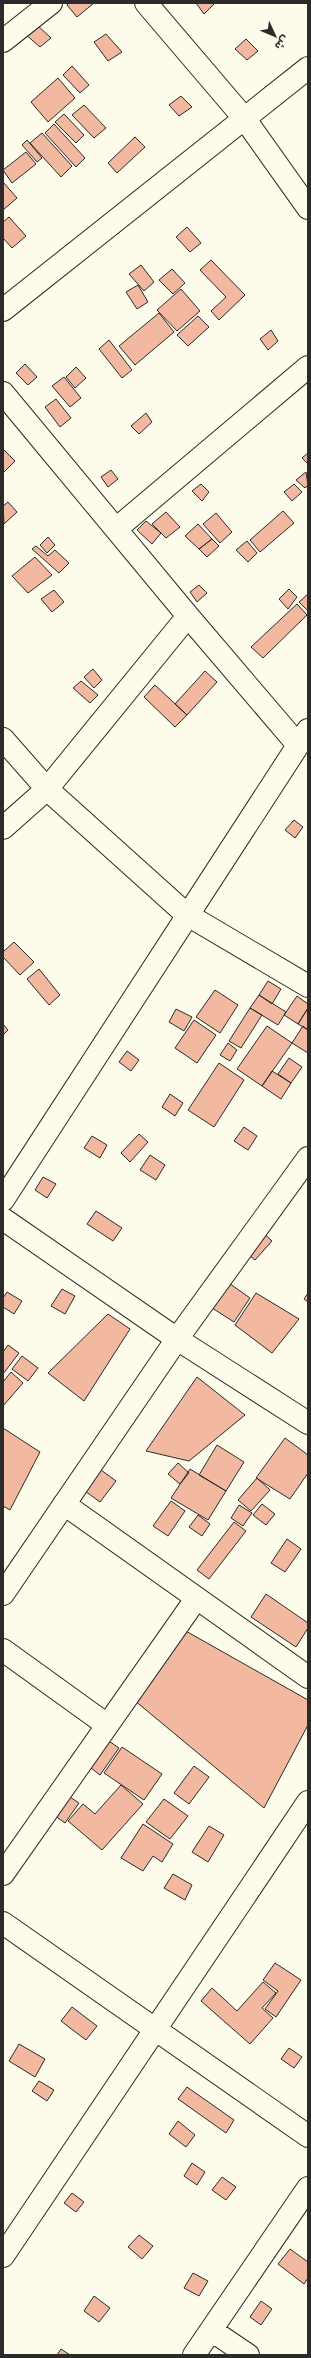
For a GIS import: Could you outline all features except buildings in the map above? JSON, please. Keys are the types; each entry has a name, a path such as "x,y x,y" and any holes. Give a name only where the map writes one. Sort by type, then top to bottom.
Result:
{"street":[{"path":"3,41 51,3"},
{"path":"146,3 244,118 308,208"},
{"path":"3,310 308,68"},
{"path":"116,529 308,367"},
{"path":"3,393 188,616 303,737 186,914 3,1200"},
{"path":"3,828 47,789 188,616"},
{"path":"3,739 47,789 186,914 308,986"},
{"path":"3,1594 177,1338 306,1165"},
{"path":"3,1219 177,1338 308,1423"},
{"path":"64,1504 308,1677"},
{"path":"3,1874 196,1599"},
{"path":"3,1650 107,1725"},
{"path":"3,2256 308,1802"},
{"path":"3,1923 156,2028 308,2136"},
{"path":"194,2355 308,2188"},
{"path":"211,2330 248,2355"}]}
